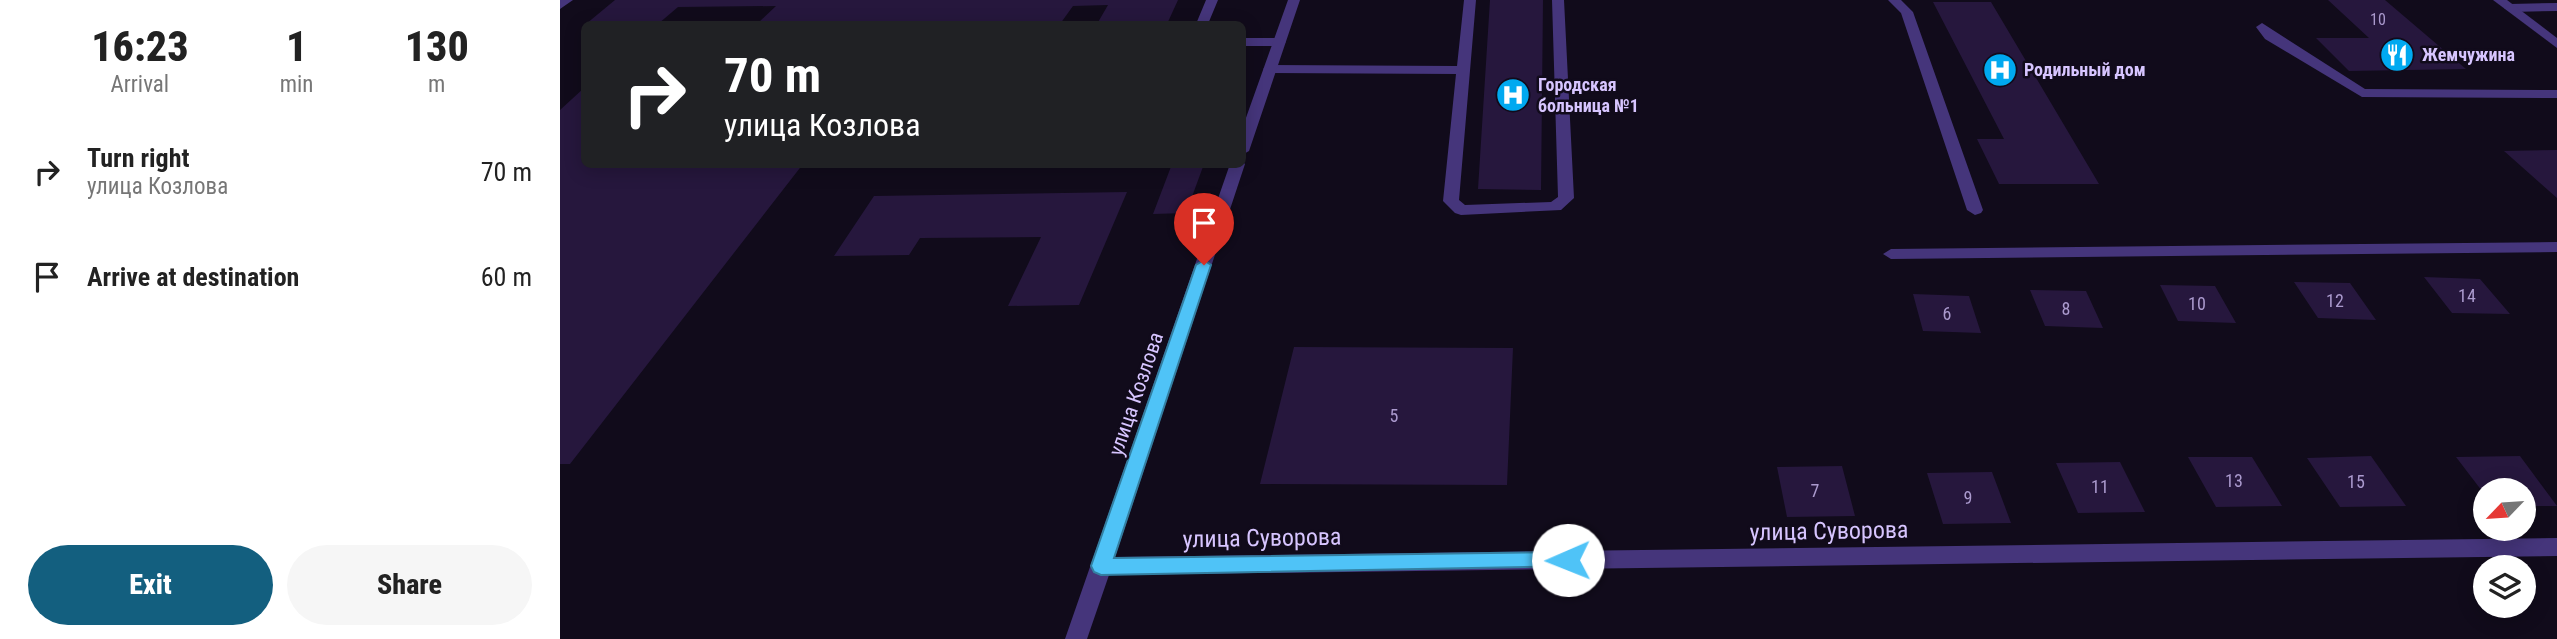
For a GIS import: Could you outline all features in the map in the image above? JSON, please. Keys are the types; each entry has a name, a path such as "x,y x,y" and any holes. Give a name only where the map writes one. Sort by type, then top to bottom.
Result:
{"street":[{"path":"560,5 567,0"},
{"path":"1203,21 1212,0"},
{"path":"1246,139 1294,0"},
{"path":"1470,0 1451,201 1454,207 1461,210 1555,206 1562,204 1566,198 1558,0"},
{"path":"1894,0 1907,12 1975,210"},
{"path":"2504,4 2557,7"},
{"path":"2504,4 2557,44"},
{"path":"2262,27 2270,36 2362,93 2557,94"},
{"path":"1246,42 1280,42"},
{"path":"1270,69 1463,70"},
{"name":"улица Козлова","path":"1076,639 1237,168"},
{"path":"1891,254 2557,247"},
{"name":"улица Суворова","path":"1101,566 2557,547"}],"building":[{"path":"615,0 1178,0 1168,21 1099,21 1108,5 1073,6 1062,21 760,21 776,6 678,7 662,21 590,21"},
{"name":"Городская больница №1","path":"1490,0 1543,0 1541,190 1478,189"},
{"path":"2328,0 2385,0 2466,69 2349,71 2316,38 2369,38"},
{"name":"Родильный дом","path":"1933,2 1991,2 2099,184 1999,184 1977,139 2004,139"},
{"path":"581,91 581,168 800,168 570,464 560,464 560,110"},
{"path":"2557,150 2557,198 2504,151"},
{"path":"1170,168 1203,168 1186,213 1153,214"},
{"path":"1127,192 1079,305 1008,306 1041,237 920,238 909,255 834,256 874,196"},
{"path":"2424,277 2480,279 2510,314 2452,313"},
{"path":"2294,282 2350,283 2376,320 2318,318"},
{"path":"2160,285 2215,286 2236,323 2178,321"},
{"path":"2030,290 2086,291 2103,328 2045,326"},
{"path":"1913,294 1969,296 1981,333 1923,331"},
{"path":"1294,347 1513,348 1507,485 1260,484"},
{"path":"2371,456 2406,506 2340,507 2307,458"},
{"path":"2520,456 2557,506 2536,506 2536,478 2473,479 2456,457"},
{"path":"2188,457 2252,457 2282,506 2216,507"},
{"path":"2120,462 2145,512 2078,513 2056,463"},
{"path":"1842,466 1855,516 1787,517 1777,467"},
{"path":"1992,472 2011,523 1943,524 1927,473"}],"place":[{"name":"Жемчужина","path":"2397,55"},
{"name":"Родильный дом","path":"2000,70"},
{"name":"Городская больница №1","path":"1513,95"}],"route":[{"path":"1204,265 1101,566 1568,560"}]}
